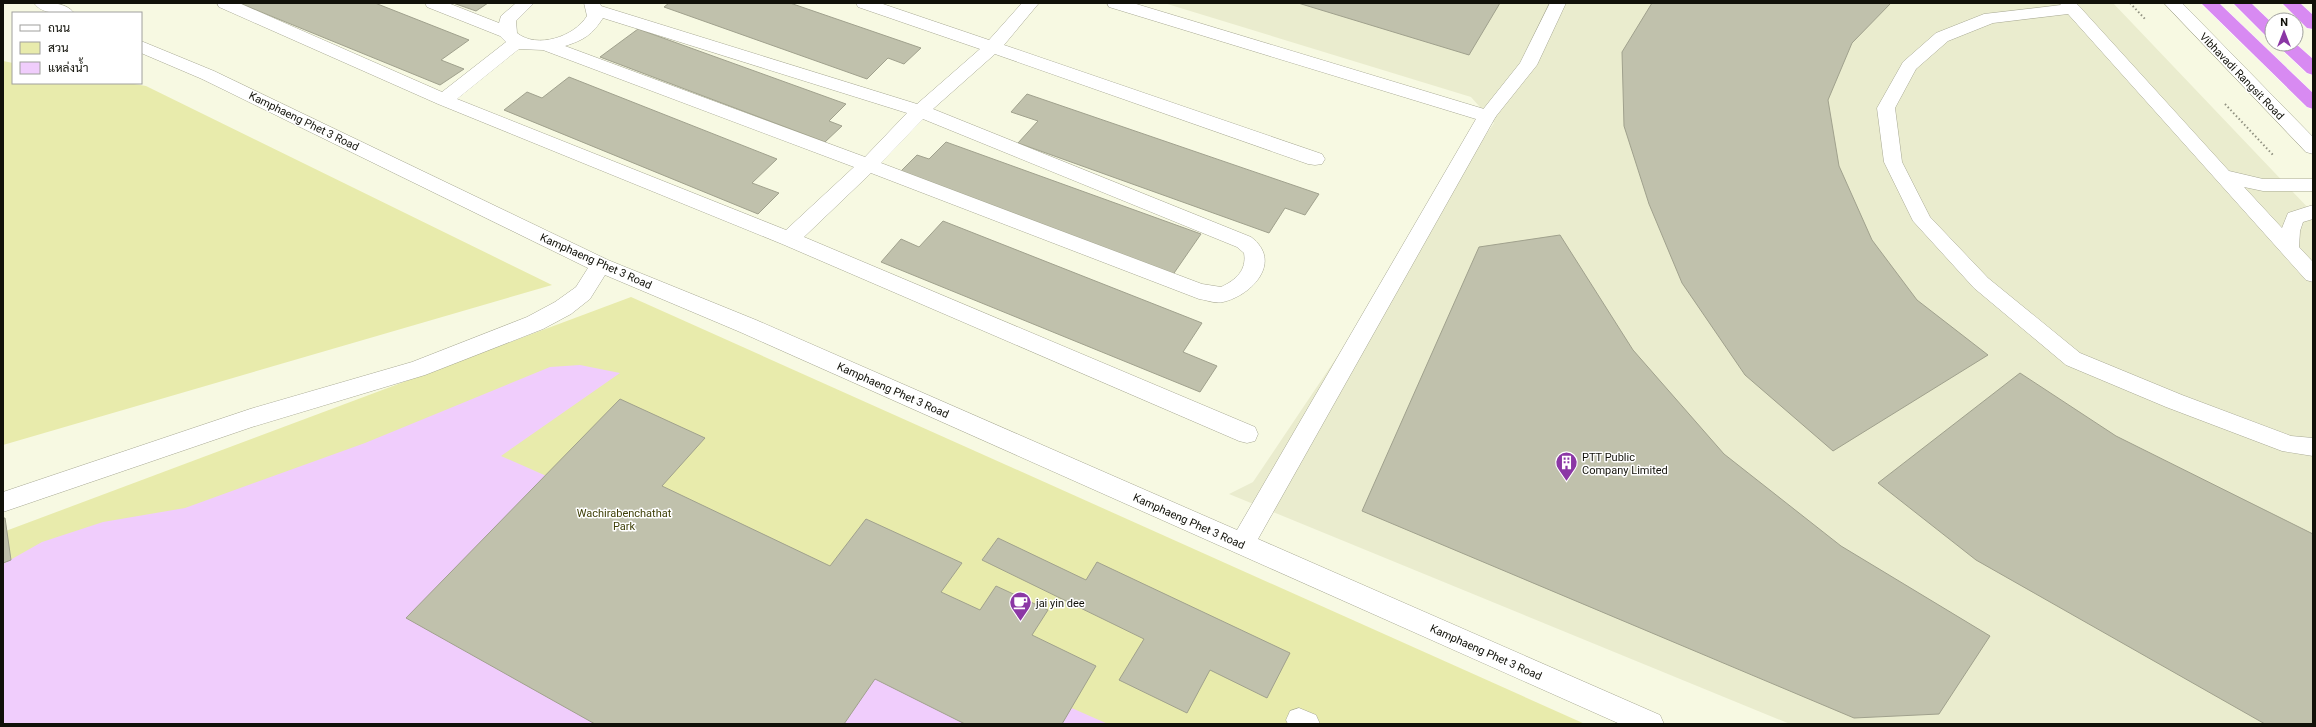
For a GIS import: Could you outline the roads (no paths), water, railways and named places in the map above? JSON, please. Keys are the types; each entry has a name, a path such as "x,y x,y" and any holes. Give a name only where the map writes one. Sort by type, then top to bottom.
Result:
{"highway":[{"path":"2209,3 2313,103"},
{"path":"2241,3 2264,25"},
{"path":"2290,3 2313,24"},
{"path":"2295,52 2313,69"}],"street":[{"path":"42,3 63,12"},
{"path":"225,3 444,100 789,239 1247,434"},
{"path":"433,3 534,46 557,43 578,35 592,23 594,7 920,111 1244,242 1253,249 1255,259 1253,271 1245,281 1234,290 1219,295 1199,291 868,165 545,45"},
{"path":"512,37 507,20 526,3"},
{"path":"864,3 991,49 1315,159"},
{"path":"789,239 868,165 920,111 991,49 1031,3"},
{"path":"1115,3 1486,116 1242,544"},
{"name":"Vibhavadi Rangsit Road","path":"2172,3 2313,148"},
{"path":"444,100 512,37"},
{"name":"Kamphaeng Phet 3 Road","path":"142,46 208,76 601,265 748,326 1242,544 1617,717 1650,724"},
{"path":"3,502 250,418 417,369 535,323 563,308 583,293 601,265"}],"lane":[{"path":"1486,116 1528,65 1558,3"},
{"path":"2313,275 2290,247 2070,6 1990,18 1942,38 1909,66 1886,108 1893,162 1923,220 1981,284 2073,359 2174,401 2290,445 2313,447"},
{"path":"2225,176 2263,185 2313,185"},
{"path":"2290,247 2290,232 2295,218 2313,212"}],"water":[{"path":"580,365 620,373 501,456 1108,724 3,724 3,564 42,542 103,522 185,508 365,443 550,367"}],"place":[{"name":"PTT Public Company Limited","path":"1567,482"},
{"name":"jai yin dee","path":"1021,622"}],"park label":[{"name":"Wachirabenchathat Park","path":"624,519"}]}
